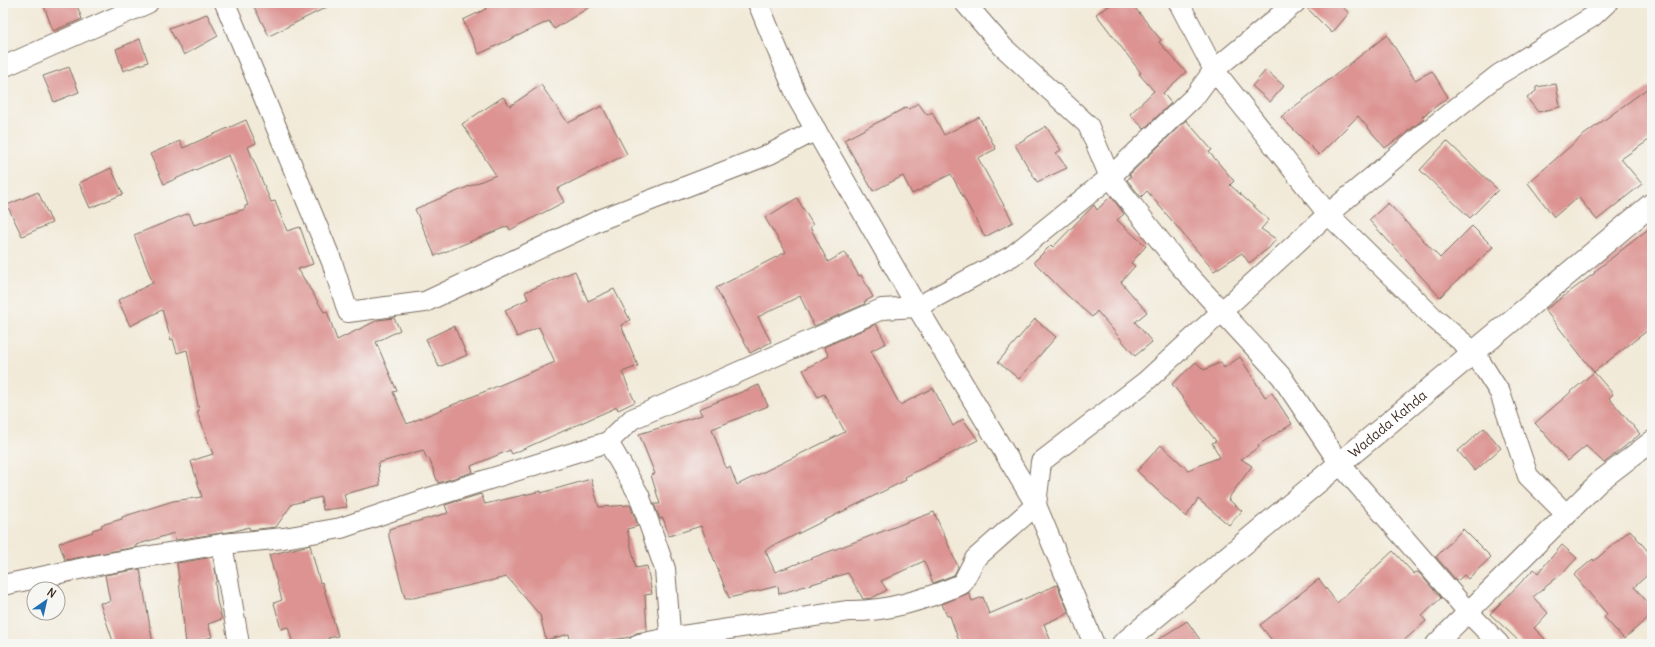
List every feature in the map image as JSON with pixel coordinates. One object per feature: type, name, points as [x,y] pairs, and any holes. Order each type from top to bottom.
[{"type":"main road","name":"Wadada Kahda","points":[[1123,644],[1652,204]]},
{"type":"street","points":[[3,67],[148,3]]},
{"type":"street","points":[[225,3],[332,262],[348,312],[425,302],[602,219],[770,154],[816,130]]},
{"type":"street","points":[[758,3],[798,99],[917,307],[1036,505],[1094,644]]},
{"type":"street","points":[[965,3],[1003,47],[1088,125],[1110,177],[1180,266],[1281,376],[1340,464],[1469,613],[1499,644]]},
{"type":"street","points":[[1179,3],[1214,70],[1328,214],[1435,319],[1474,352],[1500,393],[1528,476],[1567,515]]},
{"type":"street","points":[[3,585],[96,565],[222,544],[284,538],[341,528],[429,498],[608,442],[632,419],[882,309],[917,307],[1012,256],[1110,177],[1195,96],[1214,70],[1295,3]]},
{"type":"street","points":[[639,644],[670,641],[848,610],[871,611],[932,596],[962,584],[975,559],[1036,505],[1041,462],[1145,382],[1328,214],[1426,132],[1498,75],[1592,17],[1606,3]]},
{"type":"street","points":[[1436,644],[1469,613],[1600,481],[1652,441]]},
{"type":"street","points":[[608,442],[640,495],[665,569],[670,641]]},
{"type":"street","points":[[222,544],[239,644]]},
{"type":"building","points":[[43,3],[76,3],[82,19],[53,31]]},
{"type":"building","points":[[252,3],[335,3],[269,36]]},
{"type":"building","points":[[483,3],[596,3],[554,29],[549,21],[479,54],[463,20],[486,9]]},
{"type":"building","points":[[1114,3],[1131,3],[1161,40],[1159,42],[1186,72],[1163,93],[1171,103],[1144,129],[1130,114],[1154,91],[1139,74],[1141,73],[1096,14]]},
{"type":"building","points":[[1306,3],[1338,3],[1349,13],[1332,33],[1306,7]]},
{"type":"building","points":[[207,14],[218,36],[184,55],[169,28]]},
{"type":"building","points":[[1387,35],[1415,80],[1432,71],[1448,97],[1422,117],[1424,119],[1385,148],[1358,116],[1319,155],[1281,117]]},
{"type":"building","points":[[140,39],[148,62],[123,71],[116,49]]},
{"type":"building","points":[[69,67],[79,92],[54,102],[43,76]]},
{"type":"building","points":[[1266,70],[1284,86],[1270,102],[1252,86]]},
{"type":"building","points":[[1556,84],[1560,107],[1538,112],[1527,98],[1536,91],[1536,87]]},
{"type":"building","points":[[541,85],[568,123],[602,106],[627,154],[557,189],[564,202],[510,230],[508,226],[435,256],[415,209],[496,175],[462,124],[503,97],[510,106]]},
{"type":"building","points":[[1652,85],[1652,138],[1621,159],[1642,184],[1597,220],[1578,197],[1554,217],[1528,183],[1581,137]]},
{"type":"building","points":[[918,103],[927,115],[932,112],[944,135],[979,117],[996,149],[978,158],[1013,222],[985,237],[951,174],[912,194],[903,176],[873,191],[844,140],[907,107],[909,109]]},
{"type":"building","points":[[246,120],[256,143],[248,147],[271,202],[275,201],[287,231],[300,227],[313,264],[298,269],[324,312],[327,311],[337,340],[378,320],[394,318],[400,330],[376,342],[397,391],[393,392],[407,424],[555,362],[539,327],[517,337],[505,310],[528,299],[525,292],[575,271],[588,301],[614,289],[630,320],[621,325],[638,366],[622,372],[635,402],[618,410],[617,407],[512,454],[510,450],[471,466],[473,472],[438,483],[429,458],[427,459],[423,450],[378,463],[380,485],[344,494],[347,507],[323,510],[321,497],[292,504],[276,527],[250,530],[249,527],[235,531],[175,540],[174,533],[136,545],[136,547],[65,560],[59,543],[93,532],[92,530],[102,527],[101,525],[122,519],[122,517],[173,501],[202,497],[191,461],[213,454],[197,412],[199,411],[187,350],[177,353],[173,339],[171,340],[162,310],[130,326],[118,300],[153,283],[134,235],[189,213],[194,225],[245,209],[245,206],[248,205],[229,155],[164,184],[150,154],[180,141],[183,148]]},
{"type":"building","points":[[1186,120],[1212,150],[1209,152],[1234,181],[1230,185],[1269,220],[1261,229],[1276,239],[1269,248],[1249,263],[1242,253],[1214,271],[1147,191],[1141,197],[1127,180],[1131,176],[1129,175]]},
{"type":"building","points":[[1046,126],[1061,150],[1056,153],[1067,168],[1037,182],[1015,145]]},
{"type":"building","points":[[1447,141],[1498,190],[1470,218],[1420,170]]},
{"type":"building","points":[[111,168],[123,194],[90,208],[79,183]]},
{"type":"building","points":[[38,192],[52,223],[22,236],[7,205]]},
{"type":"building","points":[[1111,196],[1124,214],[1117,220],[1146,246],[1131,263],[1135,266],[1121,282],[1147,312],[1135,322],[1152,342],[1135,356],[1097,311],[1092,317],[1068,296],[1034,262],[1051,245],[1053,247],[1094,205],[1097,210]]},
{"type":"building","points":[[797,198],[813,225],[810,227],[828,262],[845,252],[859,276],[861,275],[873,297],[864,302],[865,304],[814,326],[800,296],[758,317],[771,342],[750,353],[716,288],[786,252],[765,218]]},
{"type":"building","points":[[1388,203],[1440,258],[1472,226],[1493,247],[1440,297],[1369,220]]},
{"type":"building","points":[[1652,226],[1652,327],[1594,372],[1545,310],[1595,273],[1594,272]]},
{"type":"building","points":[[1035,319],[1056,337],[1019,379],[998,362]]},
{"type":"building","points":[[876,324],[886,343],[871,351],[900,405],[933,388],[953,426],[963,419],[978,440],[905,477],[906,480],[765,550],[775,572],[934,512],[958,567],[954,575],[933,583],[924,561],[881,581],[887,590],[872,598],[863,599],[848,573],[779,594],[778,586],[729,598],[701,526],[669,536],[663,518],[660,519],[654,504],[660,504],[651,475],[655,474],[639,434],[702,415],[699,409],[759,385],[768,406],[712,429],[726,468],[730,467],[737,485],[845,432],[824,394],[818,397],[803,370],[829,356],[824,347]]},
{"type":"building","points":[[454,326],[467,355],[439,367],[426,339]]},
{"type":"building","points":[[1240,357],[1265,397],[1272,393],[1292,424],[1258,445],[1259,447],[1241,459],[1252,466],[1228,499],[1242,511],[1229,525],[1198,499],[1186,517],[1137,471],[1161,445],[1188,470],[1220,457],[1212,443],[1216,441],[1172,384],[1196,362],[1204,370],[1221,362],[1224,368]]},
{"type":"building","points":[[1594,372],[1613,394],[1609,398],[1640,434],[1604,463],[1586,446],[1568,461],[1535,423]]},
{"type":"building","points":[[1484,428],[1501,448],[1475,471],[1458,451]]},
{"type":"building","points":[[591,479],[599,507],[630,505],[638,526],[627,529],[636,568],[647,566],[652,594],[645,595],[647,631],[636,633],[631,637],[584,644],[571,644],[569,634],[546,640],[540,615],[507,577],[413,598],[405,598],[389,537],[389,529],[448,513],[445,505],[481,494],[485,504],[541,491],[541,493]]},
{"type":"building","points":[[1463,529],[1491,557],[1468,579],[1464,575],[1457,581],[1436,557]]},
{"type":"building","points":[[1630,530],[1652,556],[1652,571],[1634,587],[1652,607],[1652,614],[1624,639],[1604,617],[1607,614],[1574,575],[1593,559],[1594,561]]},
{"type":"building","points":[[310,545],[320,583],[322,582],[338,636],[328,638],[330,644],[293,644],[288,627],[281,629],[274,603],[282,600],[269,555]]},
{"type":"building","points":[[1562,545],[1577,558],[1564,572],[1533,597],[1548,613],[1534,628],[1550,644],[1522,644],[1490,614],[1534,569],[1538,573]]},
{"type":"building","points":[[1393,551],[1414,574],[1416,572],[1419,573],[1441,598],[1422,616],[1426,621],[1400,644],[1275,644],[1260,625],[1319,579],[1337,603]]},
{"type":"building","points":[[213,557],[217,581],[215,582],[217,601],[222,619],[208,624],[212,637],[186,644],[177,563]]},
{"type":"building","points":[[140,569],[153,644],[114,644],[100,603],[110,602],[105,575]]},
{"type":"building","points":[[1057,585],[1069,613],[1044,624],[1052,644],[960,644],[950,616],[947,616],[942,604],[969,593],[972,601],[983,597],[989,614]]},
{"type":"building","points":[[1187,621],[1203,644],[1151,644]]}]
